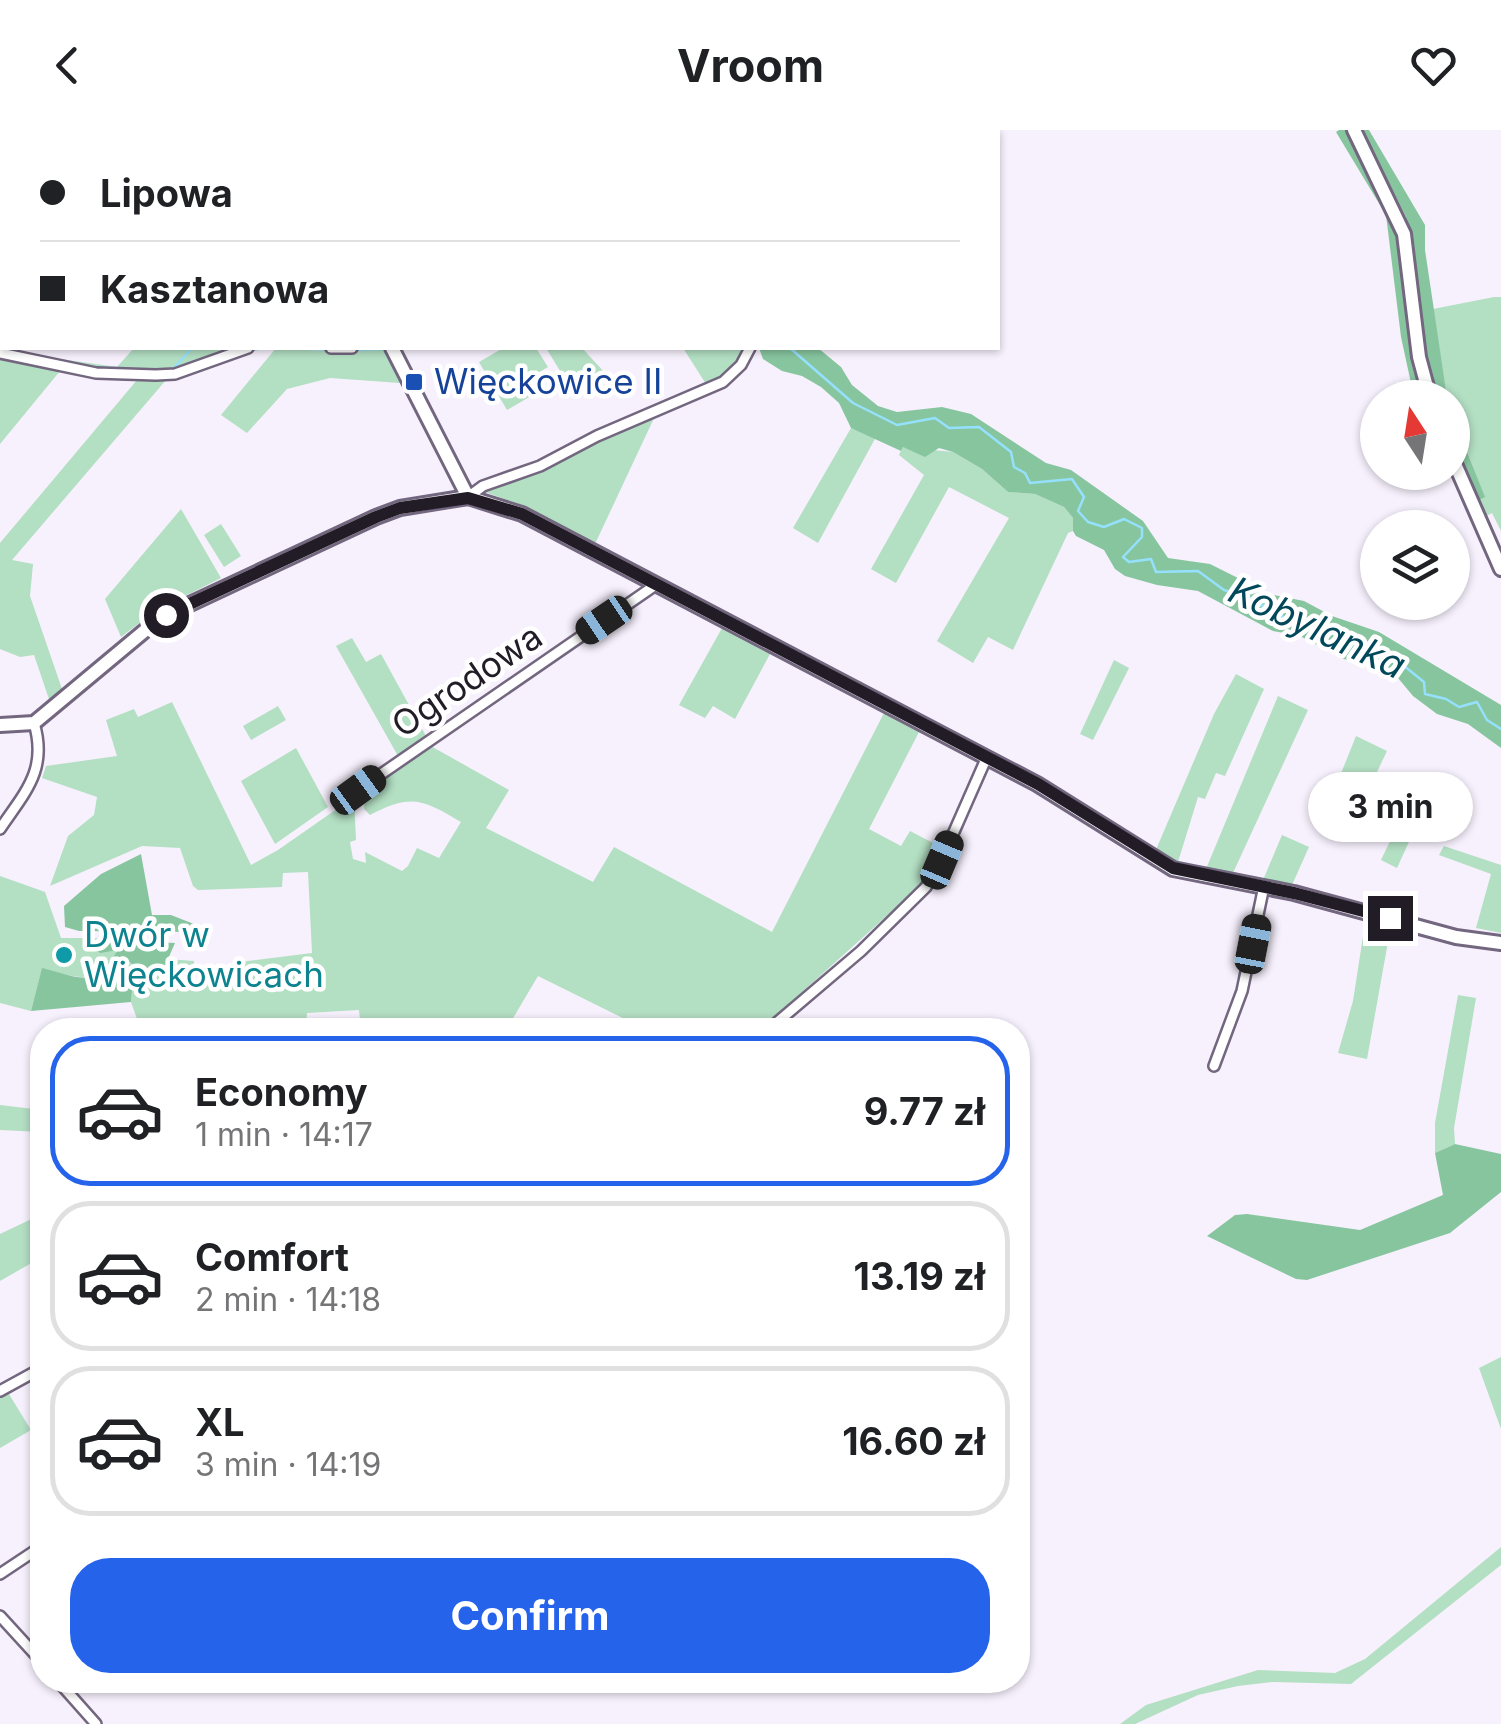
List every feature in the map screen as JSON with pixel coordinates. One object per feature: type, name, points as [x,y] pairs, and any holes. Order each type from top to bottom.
[{"type":"street","points":[[1354,130],[1404,234],[1425,380]]},
{"type":"street","points":[[0,353],[96,373],[156,375],[175,374],[242,350]]},
{"type":"street","points":[[393,350],[468,498]]},
{"type":"street","points":[[468,498],[484,486],[540,466],[596,436],[723,382],[741,365],[748,350]]},
{"type":"street","points":[[1466,490],[1501,570]]},
{"type":"street","points":[[0,725],[34,723],[160,618],[376,517],[400,508],[468,498],[522,514],[1038,784],[1173,868],[1264,886],[1456,936],[1501,943]]},
{"type":"street","name":"Ogrodowa","points":[[358,790],[656,584]]},
{"type":"street","points":[[0,829],[38,767],[40,754],[34,723]]},
{"type":"street","points":[[782,1018],[861,951],[926,887],[942,860],[986,759]]},
{"type":"street","points":[[1214,1066],[1242,991],[1264,886]]},
{"type":"street","points":[[0,1391],[30,1375]]},
{"type":"street","points":[[0,1574],[30,1554]]},
{"type":"street","points":[[0,1616],[30,1649]]},
{"type":"street","points":[[69,1693],[96,1724]]},
{"type":"green space","points":[[1347,130],[1388,201],[1398,227],[1423,380],[1410,380],[1386,215],[1336,132]]},
{"type":"green space","points":[[1362,130],[1369,130],[1425,225],[1425,250],[1444,380],[1432,380],[1427,362],[1406,217]]},
{"type":"green space","points":[[1501,297],[1501,531],[1492,513],[1484,517],[1477,501],[1484,496],[1470,459],[1470,380],[1444,380],[1433,309]]},
{"type":"green space","points":[[19,350],[117,367],[132,350],[234,350],[175,371],[87,369],[0,351]]},
{"type":"green space","points":[[274,350],[383,350],[400,383],[330,378],[287,389],[247,433],[221,415]]},
{"type":"green space","points":[[500,350],[537,350],[548,367],[524,381],[531,396],[507,410],[479,362]]},
{"type":"green space","points":[[547,350],[584,350],[606,374],[576,397]]},
{"type":"green space","points":[[684,350],[745,350],[730,370],[706,384]]},
{"type":"green space","points":[[760,350],[820,350],[841,367],[852,385],[878,406],[897,412],[942,407],[971,414],[1046,463],[1071,470],[1143,521],[1168,558],[1210,564],[1254,591],[1304,601],[1332,616],[1379,632],[1501,705],[1501,748],[1468,724],[1437,714],[1413,696],[1393,672],[1344,659],[1300,636],[1273,631],[1198,591],[1125,576],[1115,569],[1104,550],[1076,536],[1073,518],[1064,507],[1035,494],[1008,492],[982,469],[953,452],[939,448],[925,457],[903,447],[901,451],[851,428],[839,403],[821,387],[763,359]]},
{"type":"green space","points":[[0,355],[60,371],[0,444]]},
{"type":"green space","points":[[137,380],[166,380],[12,560],[33,564],[30,596],[62,689],[50,702],[34,655],[20,657],[0,649],[0,543]]},
{"type":"green space","points":[[655,416],[595,544],[527,507],[482,491]]},
{"type":"green space","points":[[851,428],[876,437],[818,543],[793,528]]},
{"type":"green space","points":[[903,447],[953,452],[982,469],[1008,492],[1035,494],[1064,507],[1073,518],[1073,531],[1068,533],[1013,650],[988,637],[973,663],[937,641],[1009,518],[949,487],[896,583],[871,569],[924,475],[899,455]]},
{"type":"green space","points":[[1470,459],[1485,497],[1477,501],[1470,483]]},
{"type":"green space","points":[[181,509],[221,578],[155,611],[121,637],[105,599]]},
{"type":"green space","points":[[221,524],[241,556],[224,567],[204,535]]},
{"type":"green space","points":[[722,628],[770,654],[735,719],[713,706],[705,718],[679,705]]},
{"type":"green space","points":[[352,638],[366,662],[381,654],[426,736],[398,756],[336,646]]},
{"type":"green space","points":[[1114,660],[1129,668],[1093,740],[1080,734]]},
{"type":"green space","points":[[1236,674],[1264,689],[1225,776],[1216,773],[1205,799],[1198,797],[1178,862],[1155,852],[1214,714]]},
{"type":"green space","points":[[1278,696],[1308,710],[1233,873],[1206,869]]},
{"type":"green space","points":[[172,702],[251,865],[354,797],[356,840],[350,842],[353,859],[366,863],[365,852],[402,871],[417,848],[439,858],[461,822],[417,802],[397,804],[370,815],[364,809],[365,790],[429,745],[509,790],[486,828],[593,882],[614,847],[772,932],[884,713],[919,732],[869,829],[901,846],[910,831],[941,847],[921,885],[773,1018],[623,1018],[538,976],[513,1018],[360,1018],[359,1010],[307,1013],[307,1018],[137,1018],[131,1002],[133,980],[111,973],[124,955],[164,968],[168,959],[194,961],[195,990],[239,973],[239,962],[312,953],[308,872],[283,873],[282,887],[198,890],[193,886],[180,848],[142,846],[50,886],[68,836],[94,815],[97,797],[42,778],[46,766],[117,756],[106,720],[134,709],[138,717]]},
{"type":"green space","points":[[278,706],[286,720],[251,740],[243,726]]},
{"type":"green space","points":[[1356,736],[1387,751],[1357,814],[1330,801]]},
{"type":"green space","points":[[296,748],[328,807],[275,844],[241,781]]},
{"type":"green space","points":[[1419,781],[1434,787],[1397,868],[1381,860]]},
{"type":"green space","points":[[1282,835],[1309,847],[1292,885],[1263,880]]},
{"type":"green space","points":[[1444,846],[1501,865],[1501,933],[1476,928],[1491,874],[1439,855]]},
{"type":"green space","points":[[141,854],[152,915],[171,915],[199,926],[197,932],[79,931],[65,927],[64,906],[101,874]]},
{"type":"green space","points":[[0,876],[45,892],[61,938],[84,938],[100,952],[119,949],[101,969],[86,977],[42,969],[31,1011],[0,1003]]},
{"type":"green space","points":[[1366,917],[1391,925],[1367,1059],[1338,1053],[1353,1001]]},
{"type":"green space","points":[[84,938],[175,943],[164,968],[137,968],[123,956],[111,973],[133,980],[131,1002],[31,1011],[42,968],[85,977],[100,971],[118,950],[100,953]]},
{"type":"green space","points":[[1458,995],[1476,998],[1454,1128],[1455,1144],[1435,1153],[1435,1123]]},
{"type":"green space","points":[[0,1105],[30,1109],[30,1131],[0,1130]]},
{"type":"green space","points":[[1455,1144],[1501,1154],[1501,1192],[1450,1233],[1307,1280],[1296,1279],[1207,1236],[1235,1215],[1247,1214],[1360,1230],[1443,1195],[1435,1153]]},
{"type":"green space","points":[[30,1220],[30,1264],[0,1281],[0,1234]]},
{"type":"green space","points":[[1501,1357],[1501,1429],[1479,1368]]},
{"type":"green space","points":[[4,1386],[30,1431],[0,1448],[0,1388]]},
{"type":"green space","points":[[1501,1547],[1501,1565],[1351,1684],[1273,1682],[1238,1686],[1198,1695],[1135,1724],[1120,1724],[1146,1705],[1258,1670],[1335,1673],[1365,1659]]},
{"type":"waterway","points":[[169,370],[190,350]]},
{"type":"waterway","points":[[384,350],[427,430]]},
{"type":"waterway","name":"Kobylanka","points":[[792,350],[853,403],[897,425],[935,418],[949,428],[979,427],[1011,452],[1014,467],[1025,473],[1030,483],[1072,479],[1084,497],[1078,511],[1088,522],[1104,527],[1124,519],[1142,528],[1142,537],[1123,557],[1129,562],[1151,559],[1156,572],[1198,571],[1224,590],[1250,598],[1258,606],[1278,604],[1284,621],[1302,616],[1372,653],[1393,657],[1424,682],[1425,694],[1459,707],[1477,702],[1487,720],[1501,729]]},
{"type":"waterway","points":[[190,373],[220,363]]},
{"type":"waterway","points":[[89,367],[161,370]]},
{"type":"place","name":"Więckowice II","points":[[414,382]]},
{"type":"place","name":"Dwór w Więckowicach","points":[[64,955]]},
{"type":"route","points":[[166,615],[376,517],[400,508],[468,498],[522,514],[1038,784],[1153,859],[1193,874],[1264,886],[1390,918]]}]
